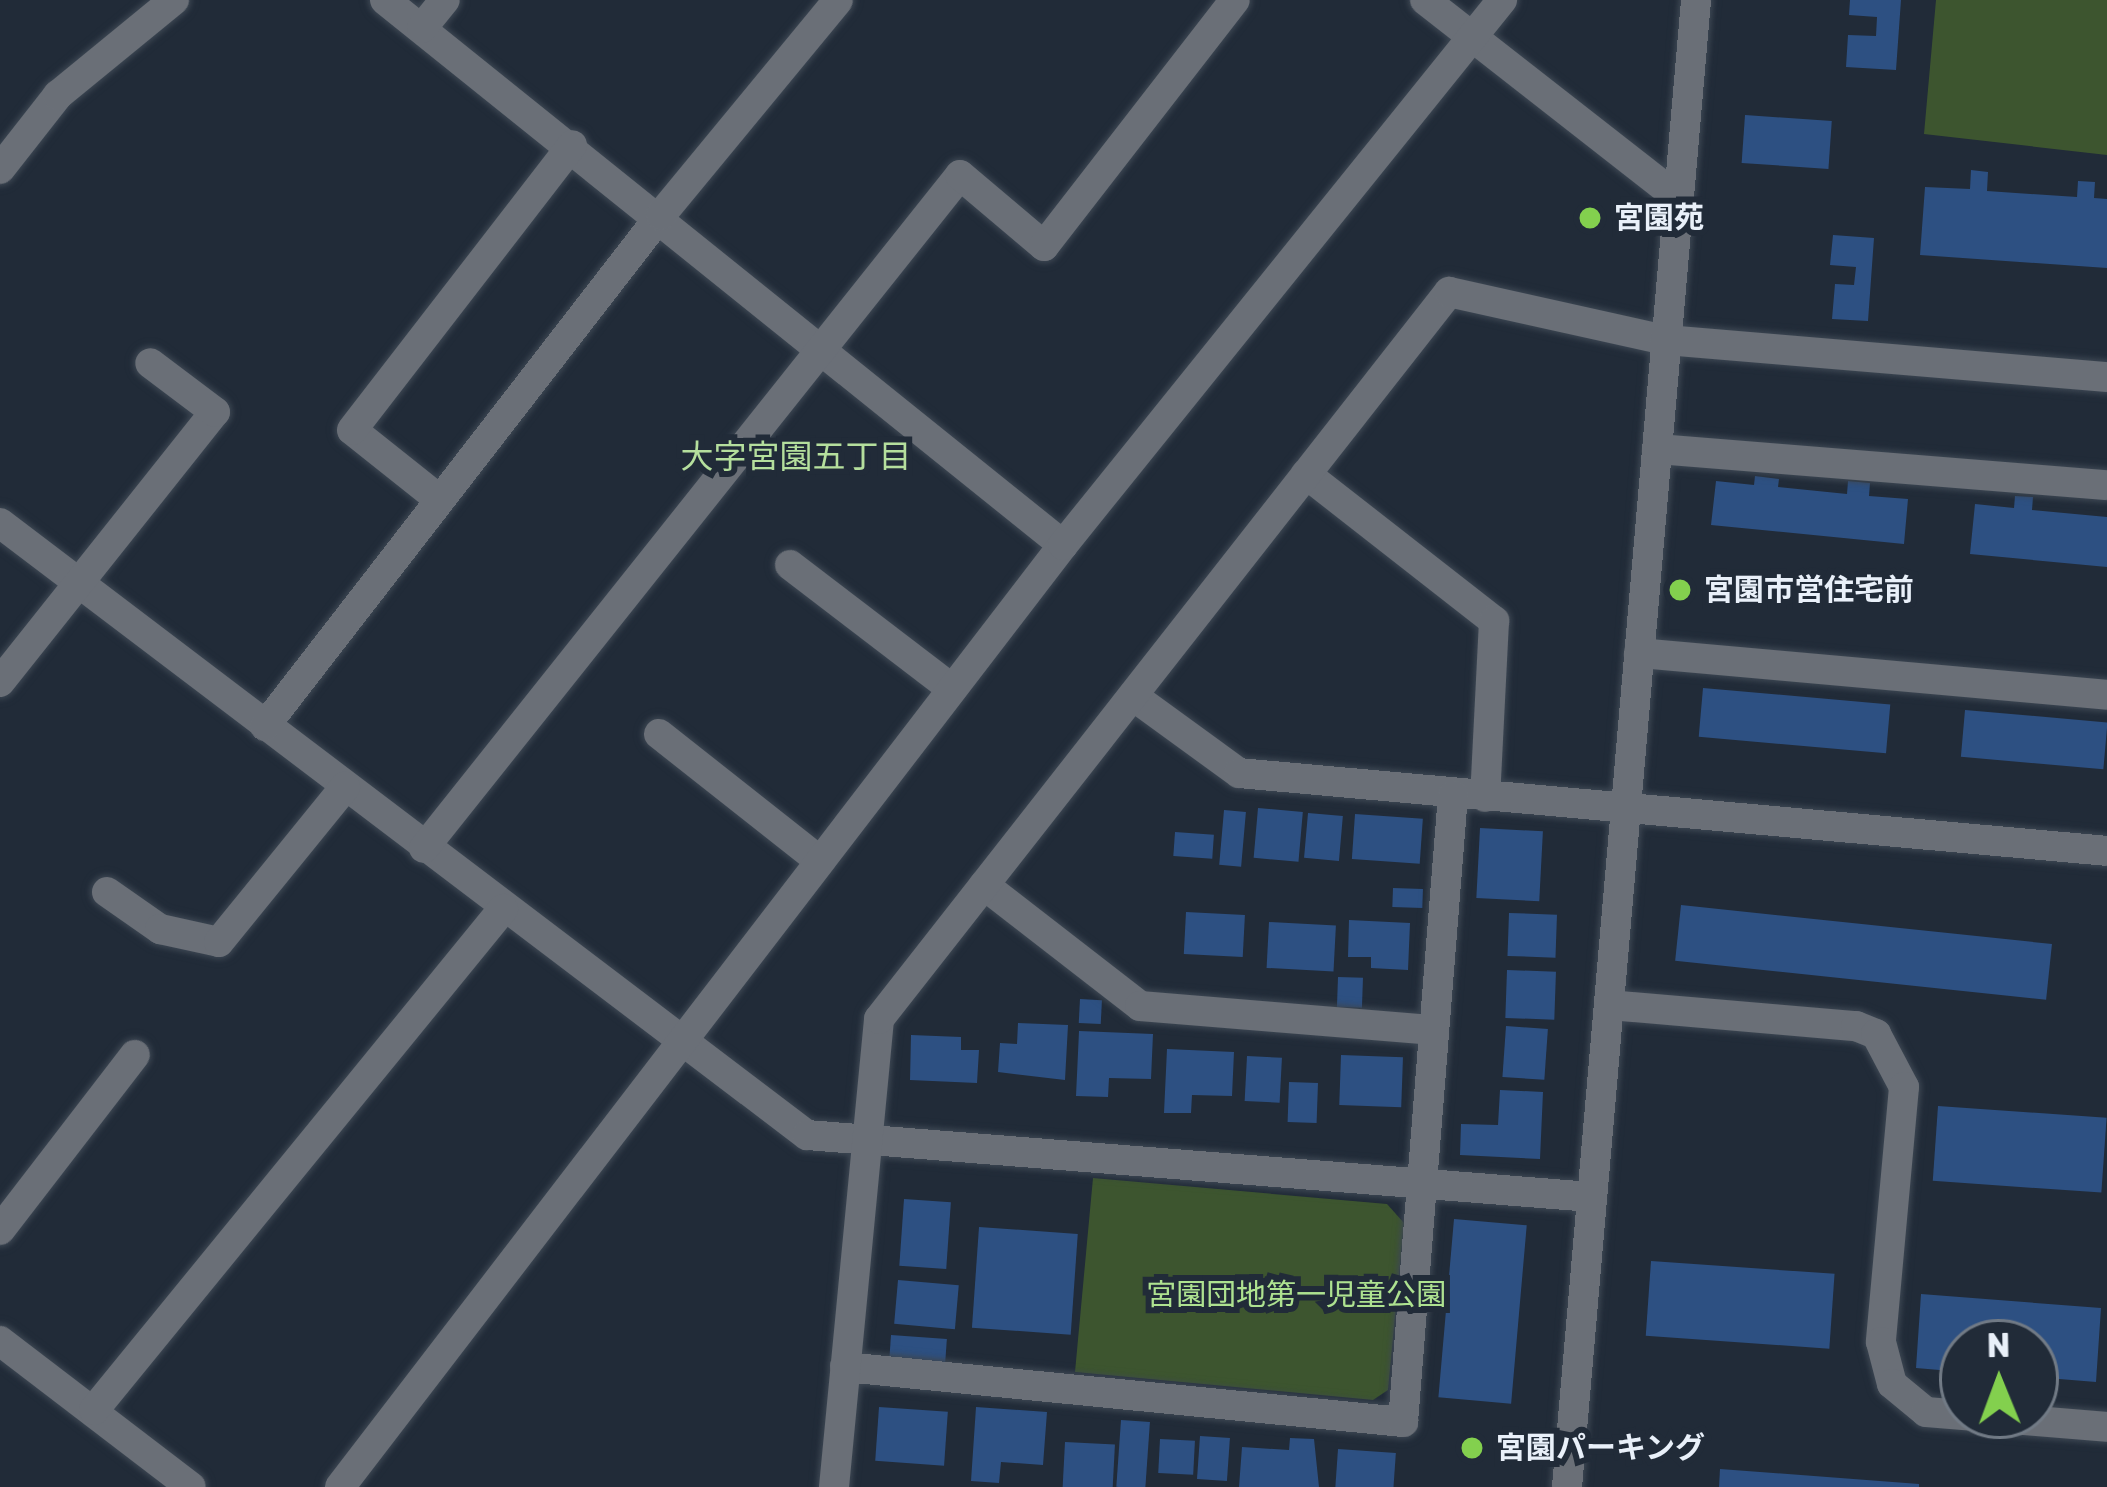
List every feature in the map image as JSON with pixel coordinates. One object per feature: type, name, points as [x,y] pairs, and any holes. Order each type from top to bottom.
[{"type":"street","points":[[0,169],[58,95],[174,0]]},
{"type":"street","points":[[385,0],[661,215],[814,351],[1063,544]]},
{"type":"street","points":[[422,28],[445,0]]},
{"type":"street","points":[[265,726],[661,215],[838,0]]},
{"type":"street","points":[[424,848],[814,351],[960,176],[1044,246],[1235,0]]},
{"type":"street","points":[[1425,0],[1678,198]]},
{"type":"street","points":[[340,1487],[1063,544],[1502,0]]},
{"type":"street","points":[[1567,1487],[1696,0]]},
{"type":"street","points":[[440,500],[352,430],[572,145]]},
{"type":"street","points":[[835,1487],[879,1019],[1449,292],[1666,340],[2107,377]]},
{"type":"street","points":[[0,682],[215,412],[150,363]]},
{"type":"street","points":[[1657,449],[2107,485]]},
{"type":"street","points":[[1306,475],[1494,621],[1485,797]]},
{"type":"street","points":[[0,524],[807,1135],[1592,1197]]},
{"type":"street","points":[[790,566],[952,689]]},
{"type":"street","points":[[1639,652],[2107,694]]},
{"type":"street","points":[[1132,696],[1239,773],[2107,850]]},
{"type":"street","points":[[659,734],[820,861]]},
{"type":"street","points":[[107,892],[160,929],[219,942],[345,787]]},
{"type":"street","points":[[845,1367],[1403,1422],[1453,795]]},
{"type":"street","points":[[984,885],[1140,1006],[1434,1030]]},
{"type":"street","points":[[94,1410],[503,908]]},
{"type":"street","points":[[1609,1005],[1856,1026],[1876,1034],[1904,1087],[1882,1342],[1892,1384],[1926,1412],[2107,1427]]},
{"type":"street","points":[[0,1230],[135,1055]]},
{"type":"street","points":[[0,1341],[191,1487]]},
{"type":"green space","points":[[1936,0],[2107,0],[2107,155],[1924,134]]},
{"type":"green space","name":"宮園団地第一児童公園","points":[[1093,1178],[1387,1204],[1404,1223],[1388,1390],[1373,1400],[1075,1372]]},
{"type":"building","points":[[1850,0],[1901,0],[1896,70],[1846,67],[1848,35],[1876,36],[1877,17],[1849,15]]},
{"type":"building","points":[[1745,115],[1832,121],[1828,169],[1742,163]]},
{"type":"building","points":[[1971,170],[1988,172],[1987,191],[2077,197],[2078,181],[2095,182],[2094,198],[2107,199],[2107,268],[1920,255],[1925,187],[1970,189]]},
{"type":"building","points":[[1833,235],[1874,238],[1868,321],[1832,319],[1835,284],[1854,285],[1856,267],[1830,265]]},
{"type":"building","points":[[1755,476],[1779,479],[1778,487],[1847,494],[1848,481],[1870,483],[1869,496],[1908,499],[1904,544],[1711,525],[1716,481],[1754,485]]},
{"type":"building","points":[[2015,496],[2033,497],[2032,510],[2107,517],[2107,567],[1970,554],[1975,504],[2014,508]]},
{"type":"building","points":[[1703,688],[1890,704],[1886,753],[1699,737]]},
{"type":"building","points":[[1965,710],[2107,722],[2103,769],[1961,757]]},
{"type":"building","points":[[1258,808],[1303,812],[1298,862],[1254,858]]},
{"type":"building","points":[[1224,810],[1246,812],[1241,867],[1219,865]]},
{"type":"building","points":[[1308,813],[1343,816],[1339,861],[1304,858]]},
{"type":"building","points":[[1355,814],[1423,819],[1420,864],[1352,859]]},
{"type":"building","points":[[1480,828],[1543,831],[1539,901],[1476,898]]},
{"type":"building","points":[[1175,832],[1214,835],[1212,859],[1173,856]]},
{"type":"building","points":[[1393,888],[1423,889],[1422,908],[1392,907]]},
{"type":"building","points":[[1681,905],[2052,944],[2046,1000],[1675,961]]},
{"type":"building","points":[[1186,912],[1245,915],[1243,957],[1184,954]]},
{"type":"building","points":[[1509,913],[1557,915],[1555,958],[1507,956]]},
{"type":"building","points":[[1349,920],[1410,923],[1408,970],[1371,968],[1371,957],[1348,957]]},
{"type":"building","points":[[1269,922],[1336,926],[1334,971],[1267,968]]},
{"type":"building","points":[[1507,970],[1556,972],[1554,1020],[1505,1018]]},
{"type":"building","points":[[1338,977],[1363,978],[1362,1008],[1337,1007]]},
{"type":"building","points":[[1080,999],[1102,1000],[1101,1024],[1079,1023]]},
{"type":"building","points":[[1018,1023],[1068,1025],[1065,1080],[998,1072],[1000,1043],[1017,1044]]},
{"type":"building","points":[[1506,1026],[1548,1029],[1544,1080],[1502,1077]]},
{"type":"building","points":[[1079,1031],[1153,1034],[1151,1079],[1109,1078],[1108,1097],[1076,1096]]},
{"type":"building","points":[[911,1035],[961,1037],[961,1050],[979,1050],[977,1083],[910,1080]]},
{"type":"building","points":[[1167,1049],[1234,1052],[1232,1096],[1192,1095],[1191,1113],[1164,1113]]},
{"type":"building","points":[[1341,1055],[1403,1057],[1401,1107],[1339,1105]]},
{"type":"building","points":[[1247,1056],[1282,1058],[1280,1103],[1245,1101]]},
{"type":"building","points":[[1289,1082],[1318,1083],[1317,1123],[1288,1122]]},
{"type":"building","points":[[1500,1090],[1543,1092],[1540,1159],[1460,1155],[1461,1124],[1498,1125]]},
{"type":"building","points":[[1938,1106],[2107,1118],[2101,1193],[1933,1181]]},
{"type":"building","points":[[904,1199],[951,1202],[946,1269],[899,1266]]},
{"type":"building","points":[[1454,1219],[1527,1225],[1511,1404],[1438,1397]]},
{"type":"building","points":[[979,1227],[1078,1234],[1071,1335],[972,1328]]},
{"type":"building","points":[[1651,1261],[1835,1274],[1829,1349],[1646,1336]]},
{"type":"building","points":[[898,1280],[959,1285],[955,1329],[894,1324]]},
{"type":"building","points":[[1921,1294],[2101,1308],[2096,1382],[2059,1379],[2059,1319],[1939,1319],[1939,1370],[1916,1368]]},
{"type":"building","points":[[891,1335],[947,1339],[945,1367],[889,1363]]},
{"type":"building","points":[[879,1407],[948,1412],[944,1466],[875,1461]]},
{"type":"building","points":[[976,1407],[1047,1412],[1043,1465],[1001,1462],[999,1483],[971,1481]]},
{"type":"building","points":[[1121,1420],[1150,1422],[1145,1487],[1116,1487]]},
{"type":"building","points":[[1200,1436],[1230,1438],[1227,1481],[1197,1479]]},
{"type":"building","points":[[1290,1438],[1314,1439],[1319,1487],[1239,1487],[1242,1447],[1289,1450]]},
{"type":"building","points":[[1160,1439],[1195,1441],[1193,1475],[1158,1473]]},
{"type":"building","points":[[1065,1442],[1115,1445],[1113,1487],[1063,1487]]},
{"type":"building","points":[[1338,1449],[1396,1453],[1393,1487],[1335,1487]]},
{"type":"building","points":[[1720,1469],[1919,1484],[1919,1487],[1719,1487]]},
{"type":"place","name":"宮園苑","points":[[1590,218]]},
{"type":"place","name":"宮園市営住宅前","points":[[1680,590]]},
{"type":"place","name":"宮園パーキング","points":[[1472,1448]]},
{"type":"district","name":"大字宮園五丁目","points":[[796,457]]}]
